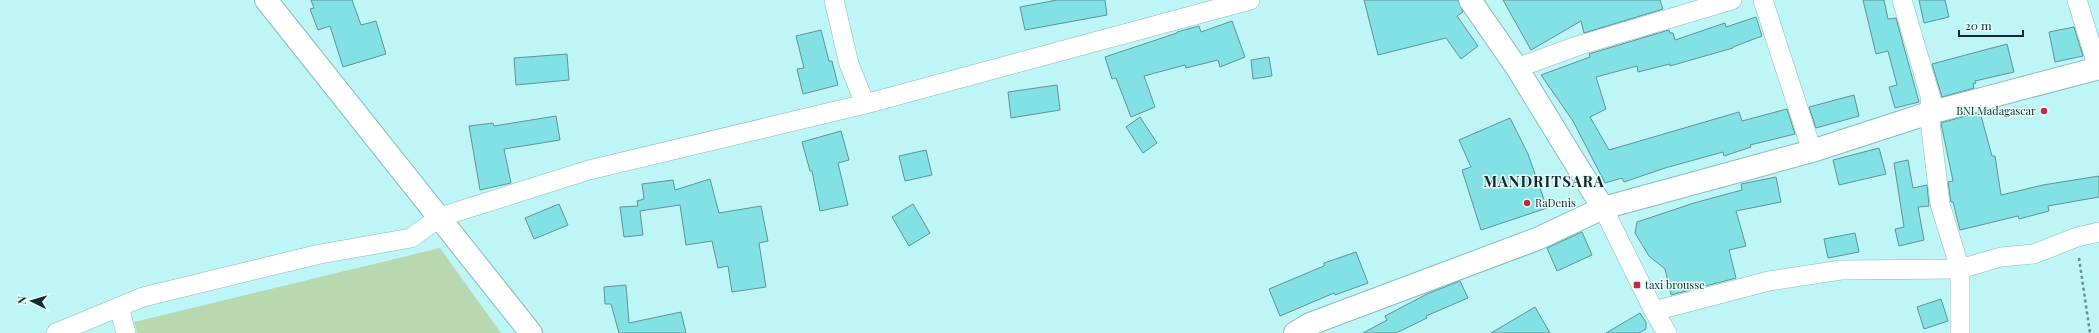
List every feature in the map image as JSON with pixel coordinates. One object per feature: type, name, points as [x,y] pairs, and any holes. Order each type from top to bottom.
[{"type":"street","points":[[266,0],[531,333]]},
{"type":"street","points":[[834,0],[849,64],[865,104]]},
{"type":"street","points":[[56,333],[143,297],[320,254],[411,238],[440,217],[589,170],[865,104],[1250,0]]},
{"type":"street","points":[[1470,0],[1517,68],[1603,208],[1654,311],[1667,333]]},
{"type":"street","points":[[1517,68],[1577,46],[1732,0]]},
{"type":"street","points":[[1763,0],[1812,151]]},
{"type":"street","points":[[1902,0],[1931,99],[1930,113],[1940,204],[1960,269],[1960,333]]},
{"type":"street","points":[[1295,333],[1310,324],[1537,238],[1603,208],[1812,151],[1930,113],[2098,68],[2077,0]]},
{"type":"street","points":[[1654,311],[1769,281],[1841,270],[1960,269],[2001,257],[2034,254],[2077,237],[2099,232]]},
{"type":"street","points":[[119,307],[126,333]]},
{"type":"path","points":[[2077,237],[2081,280],[2090,333]]},
{"type":"green space","points":[[440,248],[501,333],[137,333],[134,322]]},
{"type":"building","points":[[311,0],[352,0],[361,25],[376,21],[386,54],[343,67],[330,26],[318,30],[310,9],[314,8]]},
{"type":"building","points":[[1057,0],[1105,0],[1107,15],[1025,30],[1020,7]]},
{"type":"building","points":[[1364,0],[1458,0],[1463,12],[1457,16],[1478,46],[1461,59],[1446,38],[1378,55]]},
{"type":"building","points":[[1503,0],[1660,0],[1663,9],[1584,33],[1581,21],[1531,50]]},
{"type":"building","points":[[1863,0],[1884,0],[1888,19],[1896,18],[1919,102],[1895,108],[1889,87],[1897,85],[1888,51],[1876,54]]},
{"type":"building","points":[[1919,0],[1945,0],[1949,17],[1924,23]]},
{"type":"building","points":[[1756,17],[1762,36],[1733,48],[1670,66],[1670,64],[1638,72],[1637,66],[1596,77],[1606,109],[1590,117],[1609,150],[1739,112],[1742,121],[1787,109],[1795,134],[1750,145],[1751,147],[1724,156],[1723,152],[1665,168],[1624,182],[1622,178],[1605,183],[1573,121],[1541,75],[1590,57],[1589,54],[1669,30],[1670,33],[1673,33],[1675,40],[1725,23],[1726,27]]},
{"type":"building","points":[[1232,21],[1245,57],[1220,67],[1218,60],[1186,68],[1185,65],[1144,76],[1155,107],[1131,117],[1116,78],[1112,79],[1105,57],[1177,32],[1199,26],[1201,32]]},
{"type":"building","points":[[2074,27],[2083,56],[2055,62],[2049,32]]},
{"type":"building","points":[[821,30],[829,61],[832,61],[838,85],[803,94],[797,69],[804,68],[796,36]]},
{"type":"building","points":[[2007,44],[2014,72],[1975,81],[1976,83],[1973,84],[1974,88],[1942,97],[1932,64]]},
{"type":"building","points":[[567,54],[569,80],[516,85],[514,58]]},
{"type":"building","points":[[1269,57],[1272,76],[1253,79],[1251,60]]},
{"type":"building","points":[[1057,85],[1060,110],[1011,118],[1008,92]]},
{"type":"building","points":[[1854,95],[1859,116],[1816,128],[1809,107]]},
{"type":"building","points":[[1980,112],[1992,156],[1995,156],[2001,195],[2043,185],[2099,176],[2099,197],[2048,206],[2049,211],[2019,219],[2018,216],[1960,230],[1953,202],[1951,202],[1948,182],[1953,181],[1941,123]]},
{"type":"building","points":[[556,116],[560,140],[504,149],[511,183],[480,190],[469,126],[493,123],[494,126]]},
{"type":"building","points":[[1140,117],[1157,143],[1143,153],[1126,127]]},
{"type":"building","points":[[1510,118],[1528,154],[1547,208],[1481,230],[1462,170],[1471,167],[1459,140]]},
{"type":"building","points":[[841,131],[849,160],[838,163],[848,205],[820,211],[812,171],[810,171],[802,142]]},
{"type":"building","points":[[1879,148],[1886,174],[1839,185],[1833,160]]},
{"type":"building","points":[[926,150],[932,175],[905,181],[899,156]]},
{"type":"building","points":[[1908,160],[1913,188],[1927,185],[1929,206],[1918,207],[1924,240],[1899,246],[1895,229],[1904,227],[1894,163]]},
{"type":"building","points":[[1776,177],[1781,202],[1736,211],[1746,246],[1729,250],[1736,278],[1671,295],[1665,269],[1649,256],[1635,233],[1637,222],[1694,203],[1742,190],[1741,184]]},
{"type":"building","points":[[710,179],[719,213],[761,206],[768,241],[759,243],[766,287],[732,292],[728,266],[718,268],[712,241],[686,245],[680,205],[640,211],[643,235],[624,237],[620,207],[638,206],[637,201],[644,199],[642,184],[673,180],[675,190]]},
{"type":"building","points":[[559,204],[568,225],[534,239],[525,218]]},
{"type":"building","points":[[913,204],[930,233],[909,246],[892,217]]},
{"type":"building","points":[[1582,232],[1592,255],[1557,271],[1547,248]]},
{"type":"building","points":[[1855,233],[1859,252],[1828,258],[1824,239]]},
{"type":"building","points":[[1356,252],[1368,283],[1335,295],[1334,293],[1280,316],[1269,289],[1324,266],[1324,263]]},
{"type":"building","points":[[1460,281],[1468,298],[1426,316],[1427,318],[1396,333],[1363,333],[1387,320],[1385,316],[1427,294]]},
{"type":"building","points":[[626,285],[629,323],[681,312],[686,333],[619,333],[611,304],[605,304],[604,287]]},
{"type":"building","points":[[1941,299],[1948,321],[1924,329],[1917,307]]},
{"type":"building","points":[[1535,307],[1550,333],[1491,333]]},
{"type":"building","points":[[1640,313],[1646,322],[1646,329],[1639,333],[1606,333]]},
{"type":"place","name":"BNI Madagascar","points":[[2044,111]]},
{"type":"place","name":"RaDenis","points":[[1527,203]]},
{"type":"place","name":"taxi brousse","points":[[1637,285]]},
{"type":"district","name":"MANDRITSARA","points":[[1544,182]]}]
